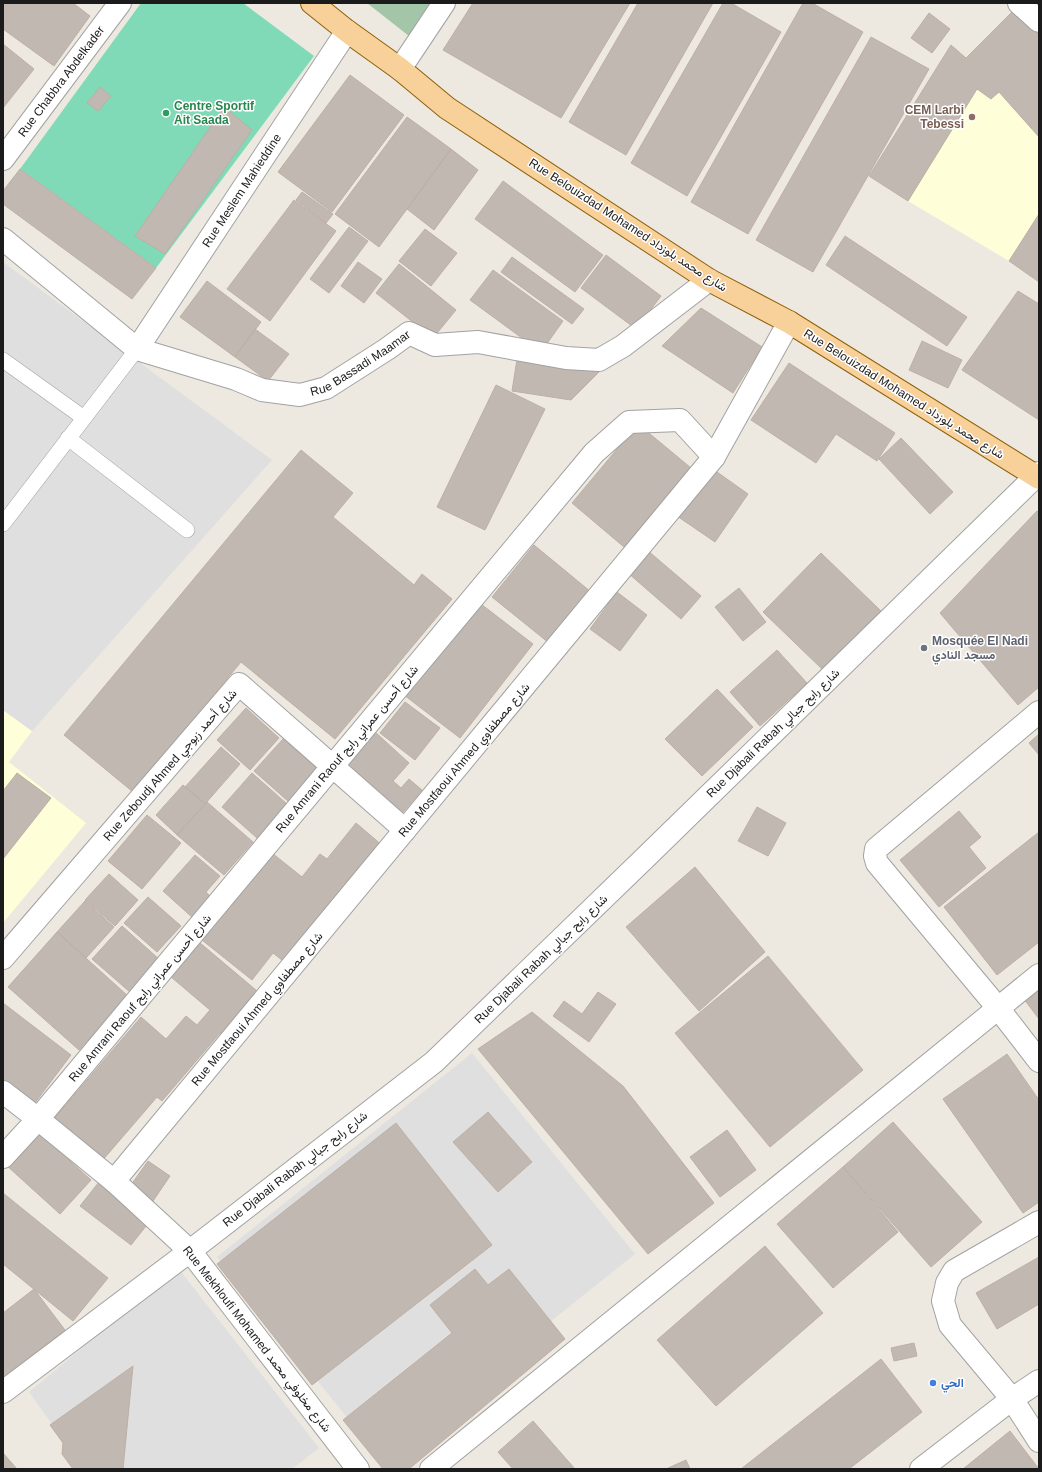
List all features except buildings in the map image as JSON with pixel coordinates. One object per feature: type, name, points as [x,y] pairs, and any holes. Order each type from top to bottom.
[{"type":"main road","name":"Rue Belouizdad Mohamed شارع محمد بلوزداد","points":[[312,3],[447,108],[709,280],[789,322],[1038,476]]},
{"type":"street","name":"Rue Chabbra Abdelkader","points":[[3,159],[120,3]]},
{"type":"street","points":[[400,70],[444,3]]},
{"type":"street","points":[[1019,3],[1039,21]]},
{"type":"street","name":"Rue Meslem Mahieddine","points":[[137,349],[347,31]]},
{"type":"street","name":"Rue Bassadi Maamar","points":[[3,239],[137,349],[236,379],[262,390],[300,395],[326,388],[409,333],[435,345],[478,342],[566,358],[599,360],[623,346],[709,280]]},
{"type":"street","name":"Rue Mostfaoui Ahmed شارع مصطفاوي","points":[[114,1181],[714,457],[789,322]]},
{"type":"street","name":"Rue Amrani Raouf شارع أحسن عمراني رابح","points":[[3,1157],[38,1119],[594,453],[629,422],[680,420],[714,457]]},
{"type":"street","name":"Rue Djabali Rabah شارع رابح جبالي","points":[[3,1392],[190,1251],[434,1062],[1038,476]]},
{"type":"street","name":"Rue Zeboudj Ahmed شارع أحمد زبوجي","points":[[3,958],[240,684],[405,830]]},
{"type":"street","points":[[1039,712],[876,849],[875,856],[877,863],[998,1008],[1039,1061]]},
{"type":"street","points":[[431,1469],[1039,975]]},
{"type":"street","name":"Rue Mekhloufi Mohamed شارع مخلوفي محمد","points":[[3,1092],[114,1181],[190,1251],[358,1469]]},
{"type":"street","points":[[1039,1222],[954,1271],[947,1283],[943,1301],[950,1325],[1012,1399],[1039,1441]]},
{"type":"street","points":[[921,1469],[1012,1399],[1039,1381]]},
{"type":"lane","points":[[3,524],[137,349]]},
{"type":"lane","points":[[3,360],[84,418]]},
{"type":"lane","points":[[68,438],[187,530]]},
{"type":"shaded area","points":[[367,3],[430,3],[409,36]]},
{"type":"shaded area","name":"CEM Larbi Tebessi","points":[[1016,8],[1039,33],[1039,282],[1009,261],[869,176],[951,45],[966,57]]},
{"type":"shaded area","points":[[3,262],[272,460],[32,731],[3,710]]},
{"type":"shaded area","points":[[3,710],[32,731],[9,762],[86,823],[3,923]]},
{"type":"shaded area","points":[[472,1053],[635,1254],[380,1458],[217,1257]]},
{"type":"shaded area","points":[[178,1268],[319,1448],[292,1469],[84,1469],[29,1392]]},
{"type":"green space","name":"Centre Sportif Ait Saada","points":[[141,3],[243,3],[314,56],[156,268],[20,169]]},
{"type":"place","name":"Centre Sportif Ait Saada","points":[[166,113]]},
{"type":"place","name":"CEM Larbi Tebessi","points":[[972,117]]},
{"type":"place","name":"Mosquée El Nadi مسجد النادي","points":[[924,648]]},
{"type":"place","name":"الحي","points":[[933,1383]]}]
